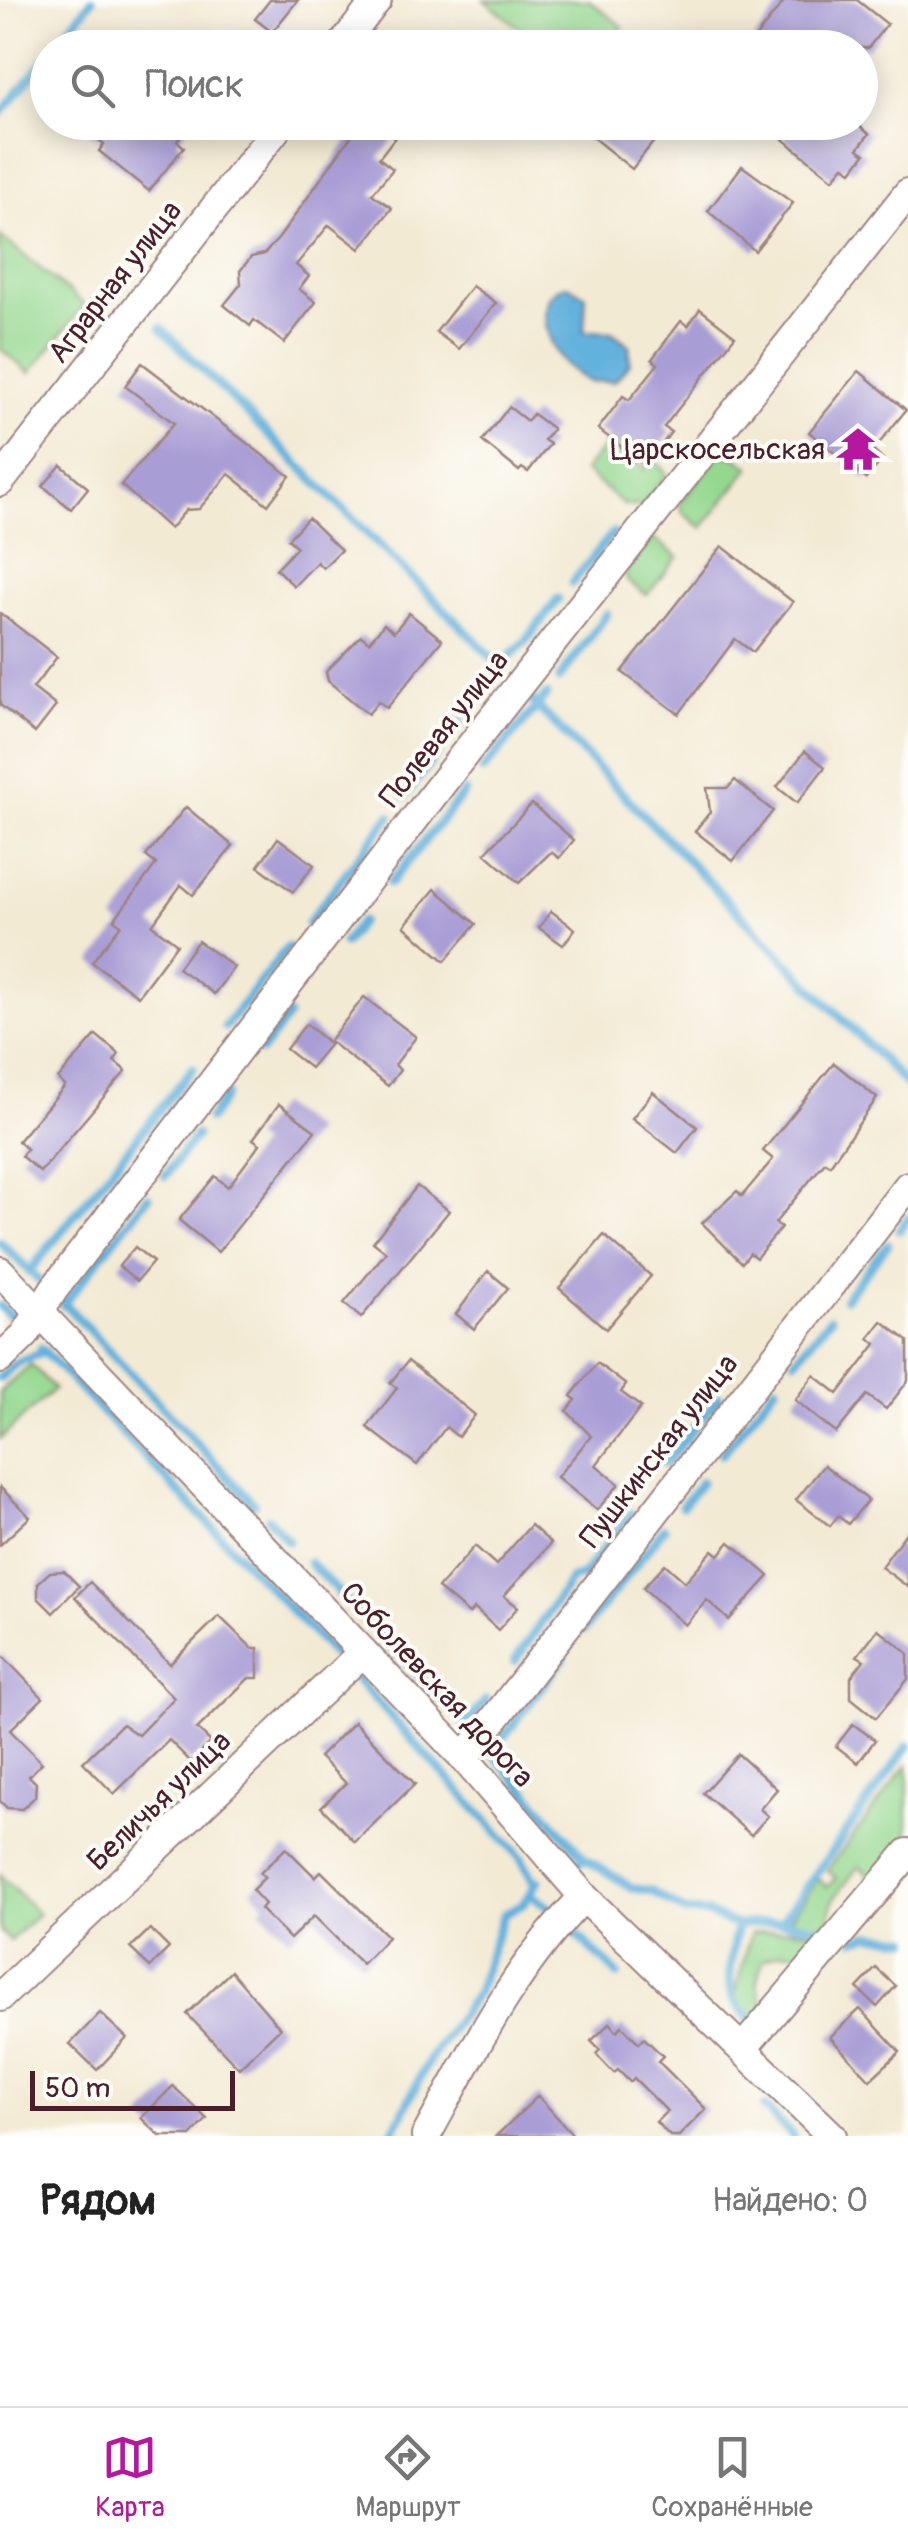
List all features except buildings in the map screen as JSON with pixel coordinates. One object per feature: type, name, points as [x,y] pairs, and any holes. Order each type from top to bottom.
[{"type":"street","points":[[354,30],[377,0]]},
{"type":"street","name":"Аграрная улица","points":[[0,482],[268,140]]},
{"type":"street","name":"Полевая улица","points":[[0,1359],[40,1312],[466,752],[908,194]]},
{"type":"street","name":"Пушкинская улица","points":[[464,1758],[908,1186]]},
{"type":"street","name":"Соболевская дорога","points":[[0,1271],[464,1758],[584,1897],[756,2035],[832,2136]]},
{"type":"street","name":"Беличья улица","points":[[0,1997],[363,1652]]},
{"type":"street","points":[[756,2035],[908,1853]]},
{"type":"street","points":[[426,2136],[499,2008],[555,1926],[584,1897]]},
{"type":"green space","points":[[484,0],[589,0],[623,27],[621,30],[522,30]]},
{"type":"green space","points":[[0,236],[85,305],[30,373],[0,349]]},
{"type":"green space","points":[[610,440],[644,469],[653,457],[667,475],[641,507],[624,505],[584,471]]},
{"type":"green space","points":[[719,455],[734,456],[750,467],[702,528],[682,512],[680,504]]},
{"type":"green space","points":[[653,538],[678,557],[647,595],[627,581],[625,573]]},
{"type":"green space","points":[[31,1364],[54,1389],[0,1439],[0,1392]]},
{"type":"green space","points":[[908,1764],[908,1839],[872,1879],[859,1866],[832,1901],[828,1934],[813,1951],[779,1953],[763,1960],[757,1984],[764,2010],[754,2015],[746,2012],[735,1994],[751,1933],[791,1929],[819,1934],[820,1924],[795,1925],[792,1917],[818,1879],[827,1887],[836,1878],[827,1870]]},
{"type":"green space","points":[[0,1875],[38,1914],[10,1941],[0,1931]]},
{"type":"water","points":[[568,285],[586,296],[584,331],[612,332],[629,345],[630,363],[615,381],[589,382],[566,364],[551,342],[546,307],[557,289]]},
{"type":"waterway","points":[[68,30],[92,0]]},
{"type":"waterway","points":[[0,114],[30,78]]},
{"type":"waterway","points":[[161,328],[502,667],[476,701]]},
{"type":"waterway","points":[[572,583],[613,533]]},
{"type":"waterway","points":[[500,665],[526,641],[558,599]]},
{"type":"waterway","points":[[559,679],[607,614]]},
{"type":"waterway","points":[[483,770],[547,695]]},
{"type":"waterway","points":[[532,701],[908,1086]]},
{"type":"waterway","points":[[452,734],[462,721]]},
{"type":"waterway","points":[[405,796],[445,743]]},
{"type":"waterway","points":[[390,883],[465,792]]},
{"type":"waterway","points":[[308,923],[390,816]]},
{"type":"waterway","points":[[344,943],[361,921]]},
{"type":"waterway","points":[[225,1027],[288,947]]},
{"type":"waterway","points":[[261,1051],[288,1016]]},
{"type":"waterway","points":[[29,1272],[193,1068]]},
{"type":"waterway","points":[[209,1119],[226,1095]]},
{"type":"waterway","points":[[165,1176],[196,1135]]},
{"type":"waterway","points":[[63,1305],[148,1197]]},
{"type":"waterway","points":[[899,1230],[908,1218]]},
{"type":"waterway","points":[[0,1242],[43,1284]]},
{"type":"waterway","points":[[845,1298],[888,1244]]},
{"type":"waterway","points":[[61,1300],[254,1504]]},
{"type":"waterway","points":[[0,1306],[13,1318]]},
{"type":"waterway","points":[[818,1333],[830,1318]]},
{"type":"waterway","points":[[795,1360],[814,1337]]},
{"type":"waterway","points":[[41,1348],[334,1655]]},
{"type":"waterway","points":[[0,1378],[16,1363],[45,1351]]},
{"type":"waterway","points":[[722,1454],[776,1386]]},
{"type":"waterway","points":[[665,1464],[719,1397]]},
{"type":"waterway","points":[[682,1506],[701,1482]]},
{"type":"waterway","points":[[515,1661],[571,1579],[582,1576],[631,1513]]},
{"type":"waterway","points":[[268,1518],[288,1541]]},
{"type":"waterway","points":[[584,1630],[664,1528]]},
{"type":"waterway","points":[[309,1562],[469,1727]]},
{"type":"waterway","points":[[564,1658],[492,1752],[585,1859]]},
{"type":"waterway","points":[[355,1678],[521,1858],[535,1885]]},
{"type":"waterway","points":[[466,1725],[486,1700]]},
{"type":"waterway","points":[[782,1921],[908,1746]]},
{"type":"waterway","points":[[575,1865],[585,1859],[633,1888],[651,1891],[686,1912],[706,1913],[737,1925],[782,1921],[821,1929]]},
{"type":"waterway","points":[[391,2136],[429,2060],[477,1992],[503,1915],[523,1904],[538,1881]]},
{"type":"waterway","points":[[529,1894],[552,1909]]},
{"type":"waterway","points":[[737,1925],[730,1965],[731,1989],[742,2011],[753,2020]]},
{"type":"waterway","points":[[574,1932],[618,1975]]},
{"type":"waterway","points":[[855,1939],[870,1935],[908,1939]]},
{"type":"waterway","points":[[764,2107],[793,2136]]},
{"type":"place","name":"Царскосельская","points":[[858,449]]}]
